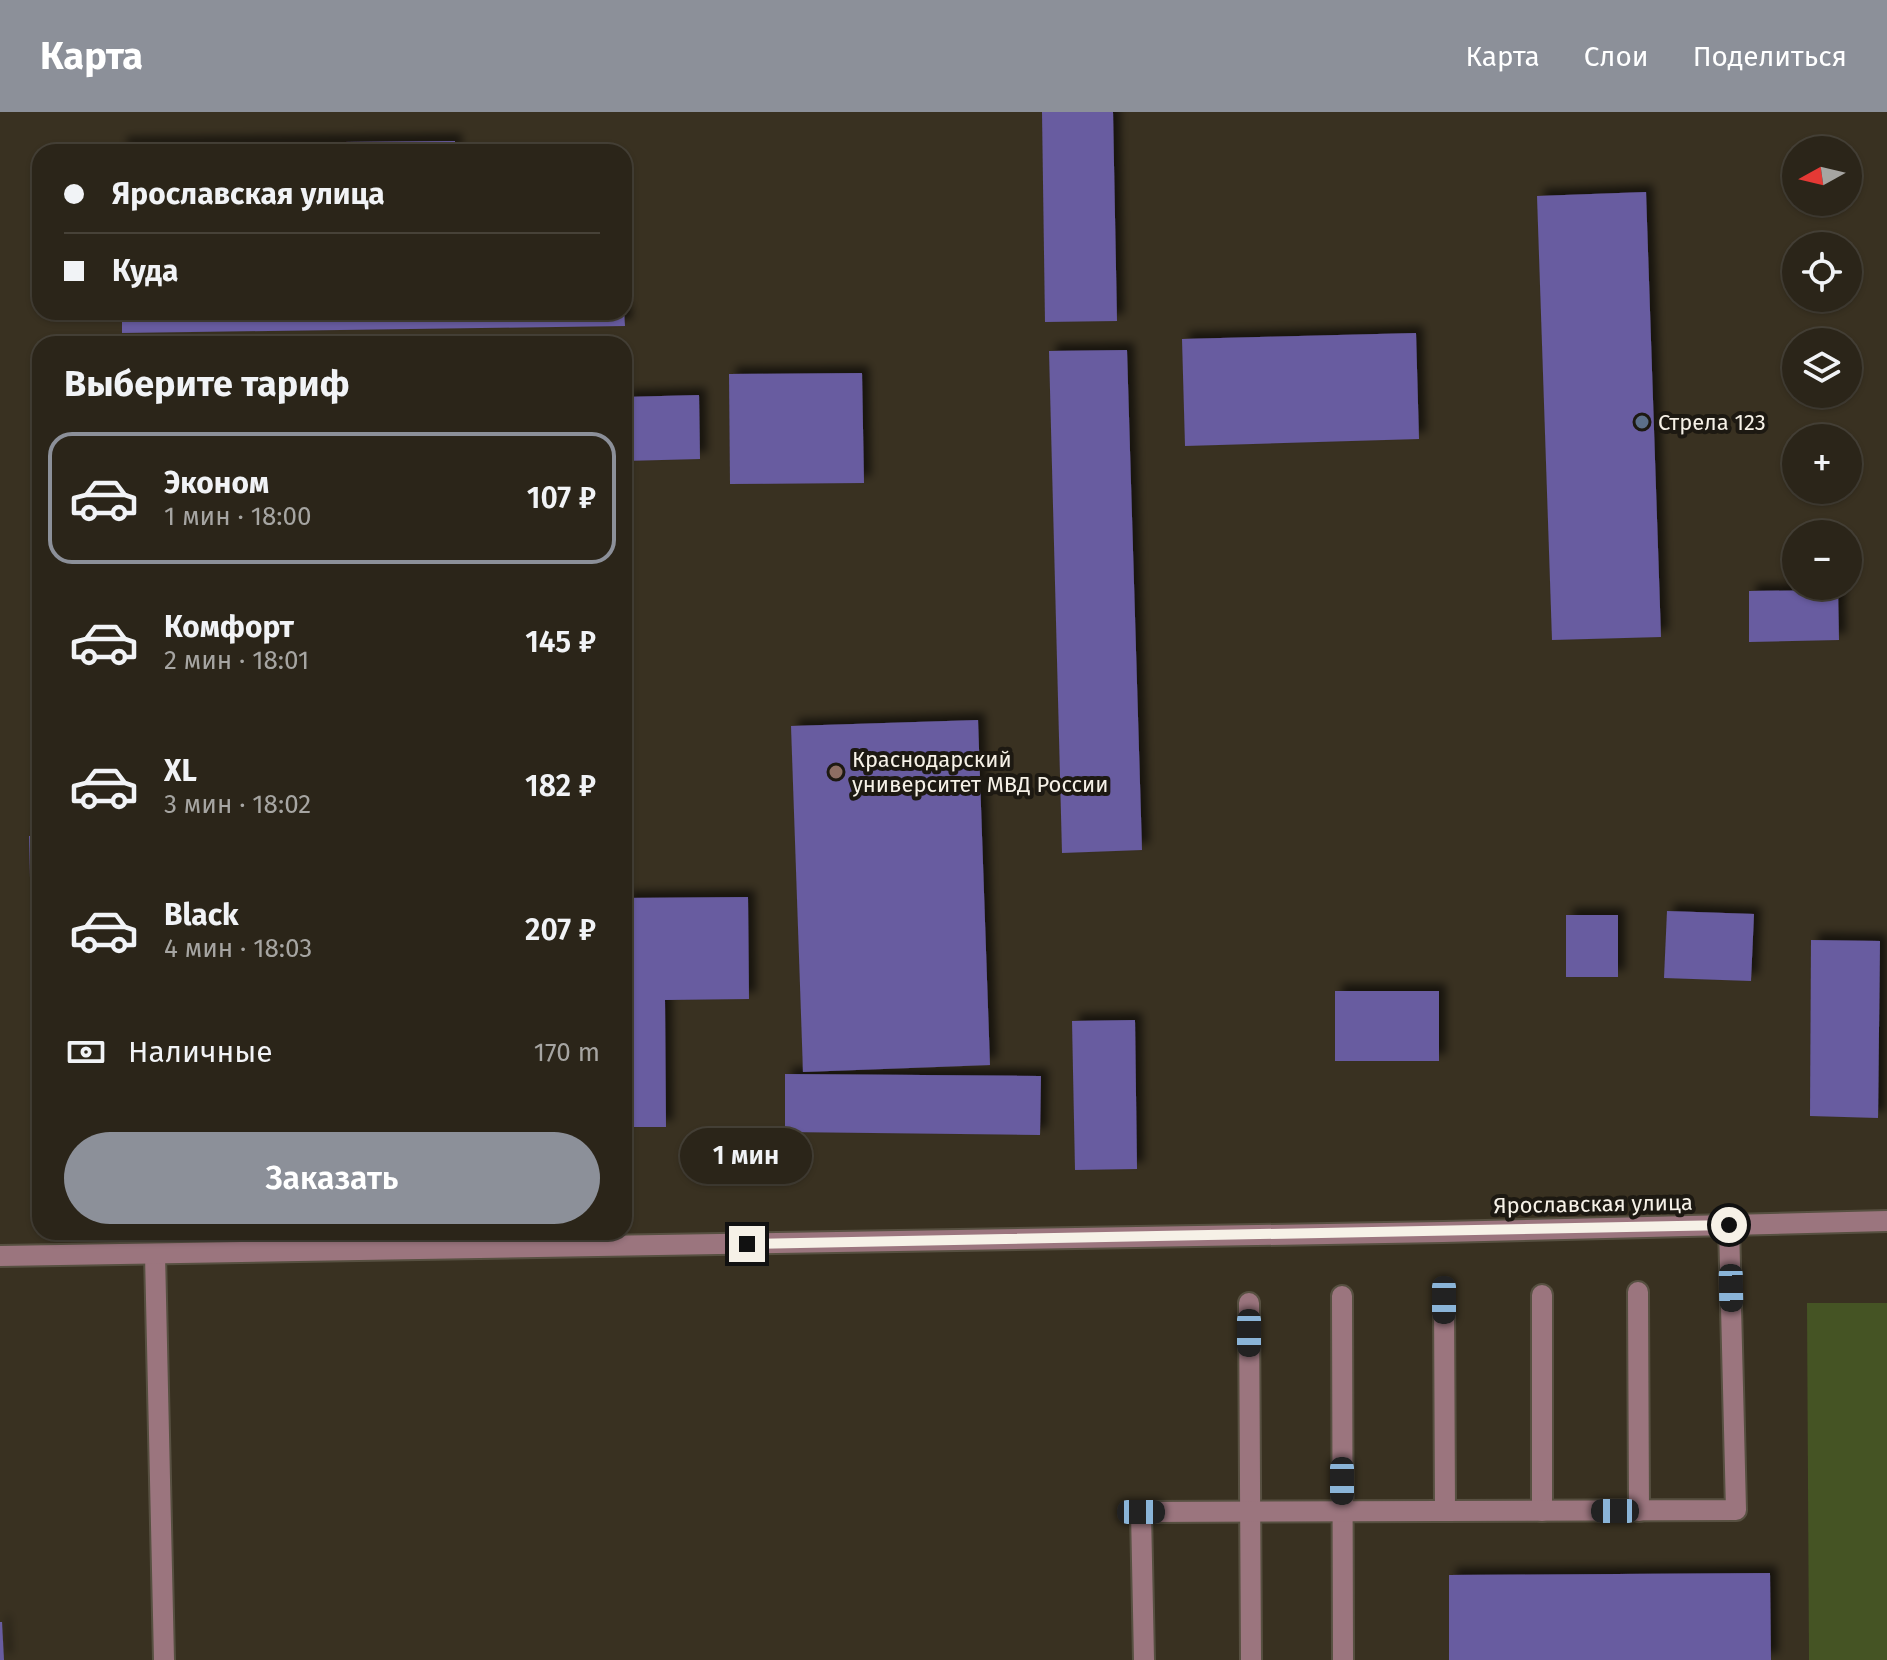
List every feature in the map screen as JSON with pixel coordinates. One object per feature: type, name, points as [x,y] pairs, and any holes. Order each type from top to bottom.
[{"type":"street","name":"Ярославская улица","points":[[0,1256],[1443,1232],[1887,1221]]},
{"type":"street","points":[[1144,1660],[1141,1512],[1736,1510],[1729,1225]]},
{"type":"street","points":[[155,1254],[164,1660]]},
{"type":"street","points":[[1638,1292],[1639,1511]]},
{"type":"street","points":[[1542,1295],[1542,1511]]},
{"type":"street","points":[[1342,1296],[1343,1660]]},
{"type":"street","points":[[1444,1300],[1445,1511]]},
{"type":"street","points":[[1249,1303],[1251,1660]]},
{"type":"green space","points":[[1807,1303],[1887,1303],[1887,1660],[1809,1660]]},
{"type":"building","points":[[1042,112],[1113,112],[1117,321],[1045,322]]},
{"type":"building","points":[[455,141],[455,144],[120,144]]},
{"type":"building","points":[[1646,192],[1661,637],[1552,640],[1537,196]]},
{"type":"building","points":[[122,320],[625,320],[625,326],[122,333]]},
{"type":"building","points":[[1416,333],[1419,439],[1185,446],[1182,339]]},
{"type":"building","points":[[1127,350],[1142,850],[1062,853],[1049,351]]},
{"type":"building","points":[[862,373],[864,483],[730,484],[729,374]]},
{"type":"building","points":[[699,395],[700,459],[632,461],[632,397]]},
{"type":"building","points":[[1749,591],[1782,591],[1782,600],[1838,600],[1839,640],[1749,642]]},
{"type":"building","points":[[978,720],[990,1065],[803,1072],[791,726]]},
{"type":"building","points":[[29,836],[32,836],[32,960]]},
{"type":"building","points":[[748,897],[749,999],[665,1000],[666,1127],[632,1127],[632,898]]},
{"type":"building","points":[[1667,911],[1754,914],[1751,981],[1664,978]]},
{"type":"building","points":[[1566,915],[1618,915],[1618,977],[1566,977]]},
{"type":"building","points":[[1811,940],[1880,941],[1878,1118],[1810,1116]]},
{"type":"building","points":[[1335,991],[1439,991],[1439,1061],[1335,1061]]},
{"type":"building","points":[[1135,1020],[1137,1169],[1075,1170],[1072,1021]]},
{"type":"building","points":[[785,1074],[1041,1076],[1040,1135],[785,1132]]},
{"type":"building","points":[[1770,1573],[1771,1660],[1449,1660],[1449,1575]]},
{"type":"building","points":[[2,1622],[4,1660],[0,1660]]},
{"type":"place","name":"Стрела 123","points":[[1642,422]]},
{"type":"place","name":"Краснодарский университет МВД России","points":[[836,772]]},
{"type":"route","points":[[747,1244],[1729,1225]]}]
